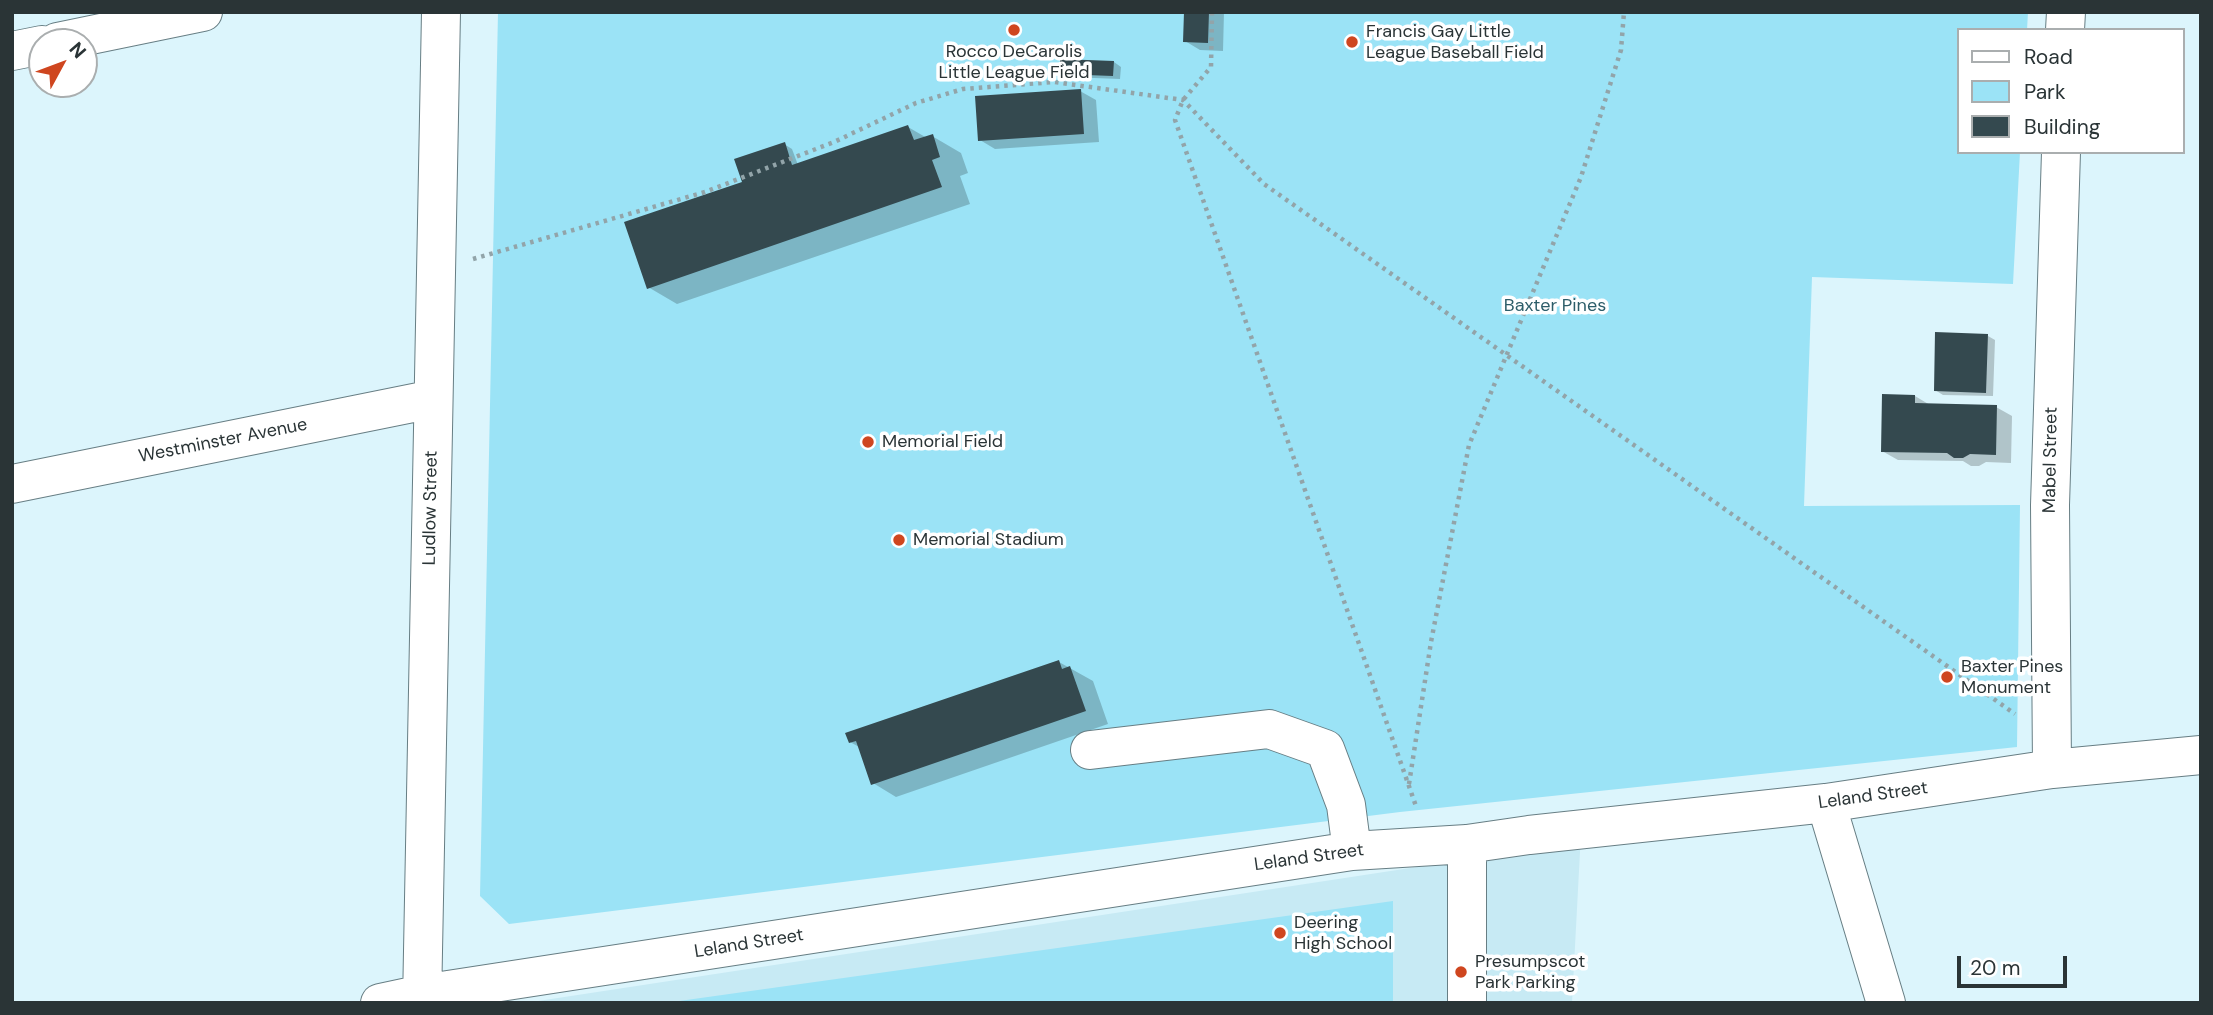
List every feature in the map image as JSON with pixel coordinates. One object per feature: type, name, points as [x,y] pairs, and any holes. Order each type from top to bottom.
[{"type":"street","points":[[98,34],[203,12]]},
{"type":"street","name":"Ludlow Street","points":[[422,998],[440,12]]},
{"type":"street","name":"Mabel Street","points":[[2051,754],[2050,505],[2061,154]]},
{"type":"street","name":"Westminster Avenue","points":[[12,484],[433,399]]},
{"type":"street","points":[[1090,750],[1269,729],[1325,749],[1346,805],[1352,851]]},
{"type":"street","name":"Leland Street","points":[[380,1003],[1352,851],[1448,845],[1826,803],[2051,754],[2201,755]]},
{"type":"street","points":[[1826,803],[1886,1003]]},
{"type":"street","points":[[1448,845],[1467,1003]]},
{"type":"path","points":[[1212,12],[1211,67],[1183,100],[1175,120],[1409,785],[1448,845]]},
{"type":"path","points":[[1409,785],[1431,642],[1469,445],[1581,177],[1621,50],[1624,12]]},
{"type":"path","points":[[436,270],[705,192],[834,142],[916,103],[963,89],[1054,82],[1183,100],[1264,184],[1507,356],[2051,754]]},
{"type":"shaded area","name":"Deering High School","points":[[1581,833],[1572,1003],[525,1003],[1443,863]]},
{"type":"green space","name":"Baxter Pines","points":[[498,12],[2028,12],[2027,28],[1958,28],[1958,154],[2020,154],[2013,284],[1812,277],[1804,506],[2020,505],[2017,747],[1400,812],[509,924],[480,896]]},
{"type":"green space","points":[[1393,901],[1393,1003],[665,1003]]},
{"type":"building","points":[[1184,12],[1209,12],[1208,43],[1183,42]]},
{"type":"building","points":[[1060,59],[1114,61],[1113,76],[1060,74]]},
{"type":"building","points":[[1081,89],[1084,134],[978,141],[975,96]]},
{"type":"building","points":[[908,125],[914,140],[933,134],[940,157],[932,160],[942,187],[647,289],[624,222],[742,182],[734,159],[785,142],[792,165]]},
{"type":"building","points":[[1935,332],[1988,334],[1986,393],[1934,391]]},
{"type":"building","points":[[1882,394],[1915,395],[1915,403],[1997,405],[1996,455],[1970,454],[1963,458],[1954,458],[1947,453],[1881,452]]},
{"type":"building","points":[[1059,660],[1062,669],[1070,666],[1086,711],[871,785],[856,741],[849,743],[845,733]]},
{"type":"place","name":"Rocco DeCarolis Little League Field","points":[[1014,30]]},
{"type":"place","name":"Francis Gay Little League Baseball Field","points":[[1352,42]]},
{"type":"place","name":"Memorial Field","points":[[868,442]]},
{"type":"place","name":"Memorial Stadium","points":[[899,540]]},
{"type":"place","name":"Baxter Pines Monument","points":[[1947,677]]},
{"type":"place","name":"Deering High School","points":[[1280,933]]},
{"type":"place","name":"Presumpscot Park Parking","points":[[1461,972]]}]
